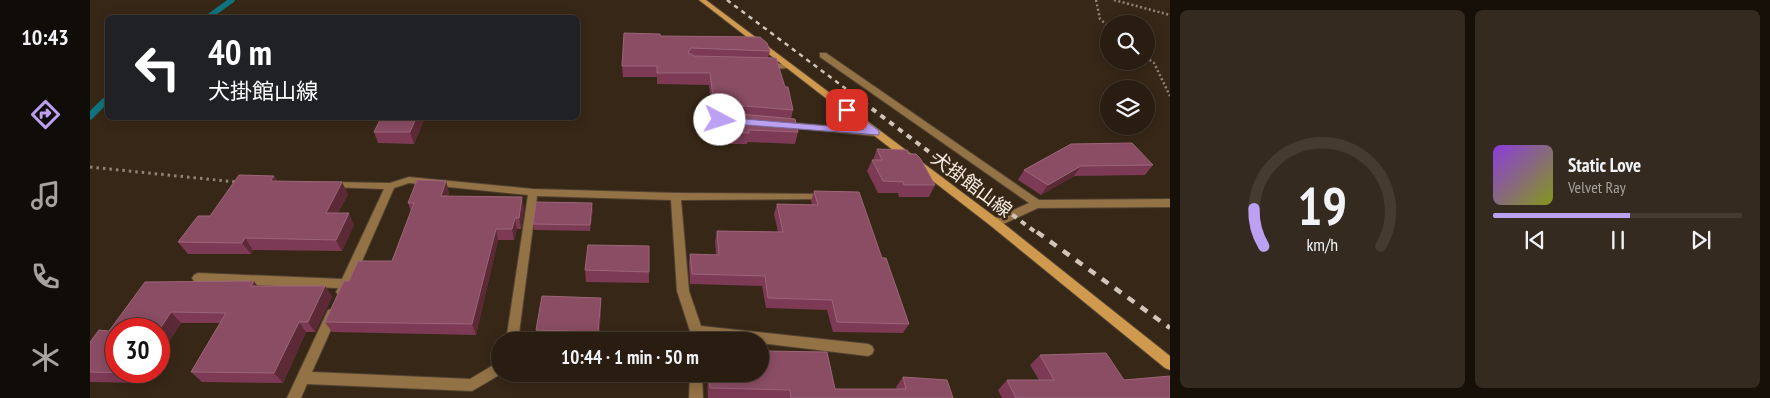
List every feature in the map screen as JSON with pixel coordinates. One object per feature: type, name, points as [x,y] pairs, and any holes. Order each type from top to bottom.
[{"type":"main road","name":"犬掛館山線","points":[[702,0],[994,223],[1170,364]]},
{"type":"street","points":[[823,55],[1037,204]]},
{"type":"street","points":[[751,64],[789,66]]},
{"type":"street","points":[[778,125],[876,133]]},
{"type":"street","points":[[322,184],[390,186],[409,180],[533,192],[676,197],[833,196]]},
{"type":"street","points":[[294,398],[390,186]]},
{"type":"street","points":[[513,332],[533,192]]},
{"type":"street","points":[[676,197],[683,291],[695,332]]},
{"type":"street","points":[[994,223],[1037,204],[1168,205]]},
{"type":"street","points":[[198,278],[346,284]]},
{"type":"street","points":[[769,342],[868,350]]},
{"type":"street","points":[[303,378],[472,385],[491,373]]},
{"type":"street","points":[[696,382],[696,398]]},
{"type":"path","points":[[1096,0],[1100,19]]},
{"type":"path","points":[[1114,0],[1170,15]]},
{"type":"path","points":[[1155,65],[1170,96]]},
{"type":"path","points":[[90,167],[245,182]]},
{"type":"building","points":[[624,33],[660,34],[660,36],[760,37],[767,43],[770,51],[691,48],[688,53],[694,56],[776,58],[785,87],[788,87],[793,110],[722,104],[716,109],[718,112],[795,119],[798,132],[749,130],[749,133],[716,133],[710,73],[657,73],[657,66],[622,66]]},
{"type":"building","points":[[380,120],[415,120],[410,132],[374,132]]},
{"type":"building","points":[[1132,143],[1153,165],[1081,166],[1048,185],[1024,170],[1071,144]]},
{"type":"building","points":[[877,149],[907,150],[909,154],[916,154],[935,185],[904,185],[903,182],[883,181],[872,160],[882,160]]},
{"type":"building","points":[[239,175],[274,176],[270,181],[342,182],[326,213],[349,213],[336,240],[245,238],[242,243],[178,242],[198,216],[210,216]]},
{"type":"building","points":[[417,180],[446,181],[441,196],[522,197],[519,218],[515,218],[512,229],[496,229],[472,324],[325,322],[344,281],[349,281],[358,261],[392,261],[414,203],[408,203]]},
{"type":"building","points":[[814,191],[859,192],[882,258],[886,258],[909,324],[837,322],[832,300],[768,298],[765,276],[692,274],[690,254],[719,255],[717,231],[783,232],[777,204],[818,205]]},
{"type":"building","points":[[536,202],[592,203],[590,225],[533,224]]},
{"type":"building","points":[[588,245],[649,246],[649,272],[585,270]]},
{"type":"building","points":[[254,281],[251,286],[325,286],[308,322],[299,322],[274,373],[191,372],[226,313],[171,312],[167,318],[119,318],[145,282]]},
{"type":"building","points":[[542,296],[601,298],[598,332],[536,330]]},
{"type":"building","points":[[99,330],[105,331],[105,372],[90,372],[90,342]]},
{"type":"building","points":[[769,351],[827,352],[835,389],[906,389],[903,377],[947,380],[953,398],[791,398],[790,390],[710,388],[710,382],[769,382]]},
{"type":"building","points":[[1106,353],[1124,380],[1170,376],[1170,398],[1016,398],[1007,380],[1054,380],[1040,355]]},
{"type":"waterway","points":[[211,15],[232,0]]},
{"type":"waterway","points":[[90,116],[105,101]]},
{"type":"railway","points":[[727,0],[865,103]]},
{"type":"railway","points":[[863,102],[1038,234]]},
{"type":"railway","points":[[1037,232],[1170,328]]},
{"type":"route","points":[[720,120],[876,133],[847,110]]}]
